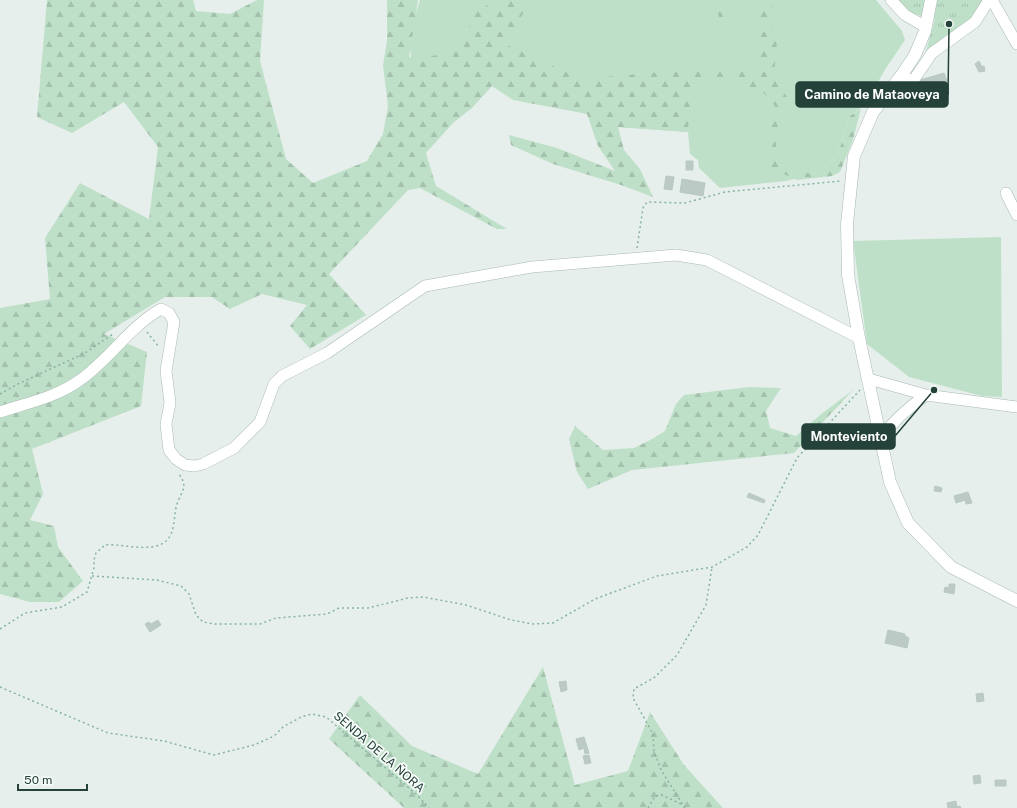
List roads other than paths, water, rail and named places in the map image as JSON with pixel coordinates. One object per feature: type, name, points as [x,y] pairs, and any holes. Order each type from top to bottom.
[{"type":"street","points":[[891,0],[905,15],[926,27]]},
{"type":"street","points":[[931,0],[926,27],[915,55],[902,76],[873,112],[854,156],[847,224],[848,275],[890,482],[908,522],[951,567],[1017,601]]},
{"type":"street","points":[[902,76],[913,80],[932,53],[975,22],[991,0],[1017,44]]},
{"type":"street","points":[[1006,193],[1017,215]]},
{"type":"street","points":[[0,412],[62,391],[80,380],[144,318],[161,309],[169,313],[174,322],[166,371],[170,403],[166,424],[170,450],[176,459],[185,465],[195,466],[203,464],[234,448],[260,422],[274,384],[282,376],[327,353],[425,286],[532,267],[676,256],[707,260],[860,338]]},
{"type":"street","points":[[869,380],[926,395],[1017,407]]},
{"type":"street","points":[[880,438],[889,426],[913,404],[926,395]]},
{"type":"place","name":"Camino de Mataoveya","points":[[949,24]]},
{"type":"place","name":"Monteviento","points":[[934,390]]}]
